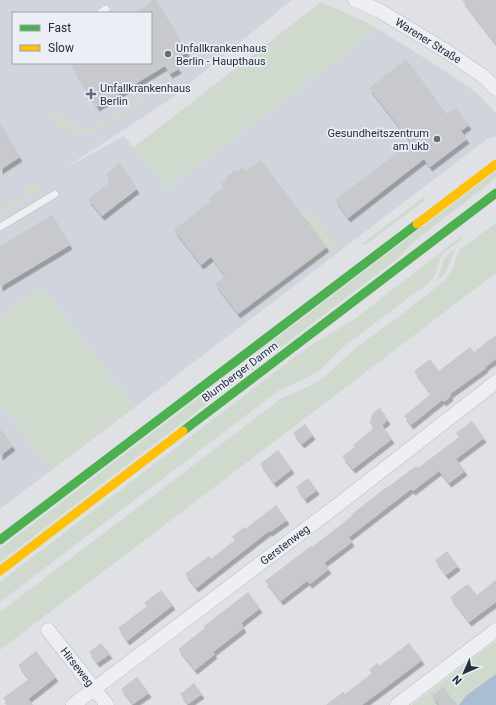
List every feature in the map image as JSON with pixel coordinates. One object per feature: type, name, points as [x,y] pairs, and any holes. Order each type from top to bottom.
[{"type":"main road","name":"Blumberger Damm","points":[[0,540],[496,164]]},
{"type":"main road","name":"Blumberger Damm","points":[[0,571],[496,193]]},
{"type":"street","name":"Warener Straße","points":[[355,0],[380,11],[446,52],[483,76],[496,89]]},
{"type":"street","name":"Gerstenweg","points":[[73,705],[390,465],[496,382]]},
{"type":"street","name":"Hirseweg","points":[[48,630],[106,705]]},
{"type":"street","points":[[397,705],[496,630]]},
{"type":"lane","points":[[0,227],[55,194]]},
{"type":"shaded area","points":[[0,0],[292,0],[169,100],[62,170],[124,136],[167,189],[378,29],[450,74],[477,93],[496,113],[496,136],[487,139],[135,407],[42,286],[0,317]]},
{"type":"shaded area","points":[[321,2],[378,29],[167,189],[133,148]]},
{"type":"shaded area","points":[[145,98],[147,101],[98,129],[82,133],[62,127],[47,110],[53,110],[68,121],[86,128],[98,126]]},
{"type":"shaded area","points":[[496,171],[496,178],[411,244],[399,257],[0,562],[0,549]]},
{"type":"shaded area","points":[[32,183],[38,187],[39,191],[0,215],[0,210],[26,194],[27,186]]},
{"type":"shaded area","points":[[424,197],[425,200],[365,245],[362,244]]},
{"type":"shaded area","points":[[308,211],[314,214],[335,243],[334,247],[316,261],[310,259],[327,246],[302,215]]},
{"type":"shaded area","points":[[496,223],[496,273],[0,650],[0,612],[282,398],[314,384],[324,377],[358,346],[396,319],[445,280],[453,268],[459,250]]},
{"type":"shaded area","points":[[462,236],[463,238],[442,254],[435,275],[431,281],[343,347],[320,370],[278,391],[0,602],[0,582],[301,352],[357,317]]},
{"type":"shaded area","points":[[453,250],[454,251],[448,267],[443,275],[437,280],[444,259]]},
{"type":"shaded area","points":[[42,286],[135,407],[50,471],[0,403],[0,317]]},
{"type":"shaded area","points":[[0,403],[50,471],[0,509]]},
{"type":"shaded area","points":[[496,641],[496,705],[412,705]]},
{"type":"water","points":[[496,674],[496,705],[459,705],[466,696]]},
{"type":"building","name":"Unfallkrankenhaus Berlin - Haupthaus","points":[[151,0],[156,0],[187,52],[174,61],[179,69],[170,74],[165,66],[97,107],[71,64],[152,64],[152,12],[136,12],[151,3]]},
{"type":"building","points":[[462,0],[496,0],[496,44],[474,16]]},
{"type":"building","name":"Gesundheitszentrum am ukb","points":[[406,59],[447,114],[456,108],[469,125],[461,131],[467,139],[430,167],[424,159],[348,218],[335,200],[411,142],[369,88]]},
{"type":"building","points":[[0,124],[20,157],[0,170]]},
{"type":"building","points":[[261,160],[327,247],[238,314],[215,284],[225,276],[211,257],[201,265],[174,230],[211,201],[209,198],[224,187],[221,184],[227,179],[226,177],[236,170],[237,172],[243,167],[246,171]]},
{"type":"building","points":[[120,163],[137,189],[102,216],[88,199],[111,181],[106,174]]},
{"type":"building","points":[[52,215],[70,245],[0,287],[0,246]]},
{"type":"building","points":[[496,335],[496,359],[450,394],[451,396],[444,402],[442,400],[411,425],[404,416],[431,394],[414,371],[430,359],[439,371],[470,347],[474,352]]},
{"type":"building","points":[[380,408],[388,420],[382,425],[392,439],[353,469],[342,456],[355,447],[353,445],[374,428],[370,423],[372,414]]},
{"type":"building","points":[[472,421],[484,438],[456,459],[465,471],[449,483],[439,471],[413,491],[411,489],[349,537],[352,542],[324,563],[329,569],[310,584],[307,581],[281,601],[265,581],[311,546],[312,547],[388,486],[416,466],[418,468],[459,437],[456,433]]},
{"type":"building","points":[[305,424],[313,435],[302,444],[293,433]]},
{"type":"building","points":[[0,429],[13,446],[0,456]]},
{"type":"building","points":[[278,450],[292,469],[274,483],[260,464]]},
{"type":"building","points":[[308,478],[317,490],[305,499],[296,487]]},
{"type":"building","points":[[276,505],[287,520],[270,532],[269,531],[196,588],[185,574],[209,556],[211,559],[235,540],[232,537],[244,527],[245,529]]},
{"type":"building","points":[[447,551],[458,566],[446,575],[435,560]]},
{"type":"building","points":[[496,580],[496,602],[469,622],[450,597],[468,584],[477,595]]},
{"type":"building","points":[[161,590],[173,605],[127,641],[118,628],[147,606],[144,603]]},
{"type":"building","points":[[248,592],[260,608],[241,623],[244,628],[213,652],[215,654],[195,670],[178,649],[205,628],[204,626]]},
{"type":"building","points":[[101,643],[110,654],[97,663],[89,652]]},
{"type":"building","points":[[409,643],[422,660],[401,676],[362,705],[326,705],[343,692],[345,694],[372,673],[369,670],[377,663],[379,666]]},
{"type":"building","points":[[36,651],[56,677],[28,699],[33,705],[8,705],[3,698],[29,679],[18,665]]},
{"type":"building","points":[[137,677],[149,693],[133,704],[121,689]]},
{"type":"building","points":[[194,683],[202,694],[188,704],[180,694]]},
{"type":"building","points":[[443,687],[457,705],[439,705],[432,696]]},
{"type":"traffic: fast","points":[[183,431],[496,193]]},
{"type":"traffic: fast","points":[[0,540],[417,224]]},
{"type":"traffic: slow","points":[[417,224],[496,164]]},
{"type":"traffic: slow","points":[[0,571],[183,431]]},
{"type":"place","name":"Unfallkrankenhaus Berlin - Haupthaus","points":[[168,54]]},
{"type":"place","name":"Unfallkrankenhaus Berlin","points":[[91,94]]},
{"type":"place","name":"Gesundheitszentrum am ukb","points":[[437,139]]}]
